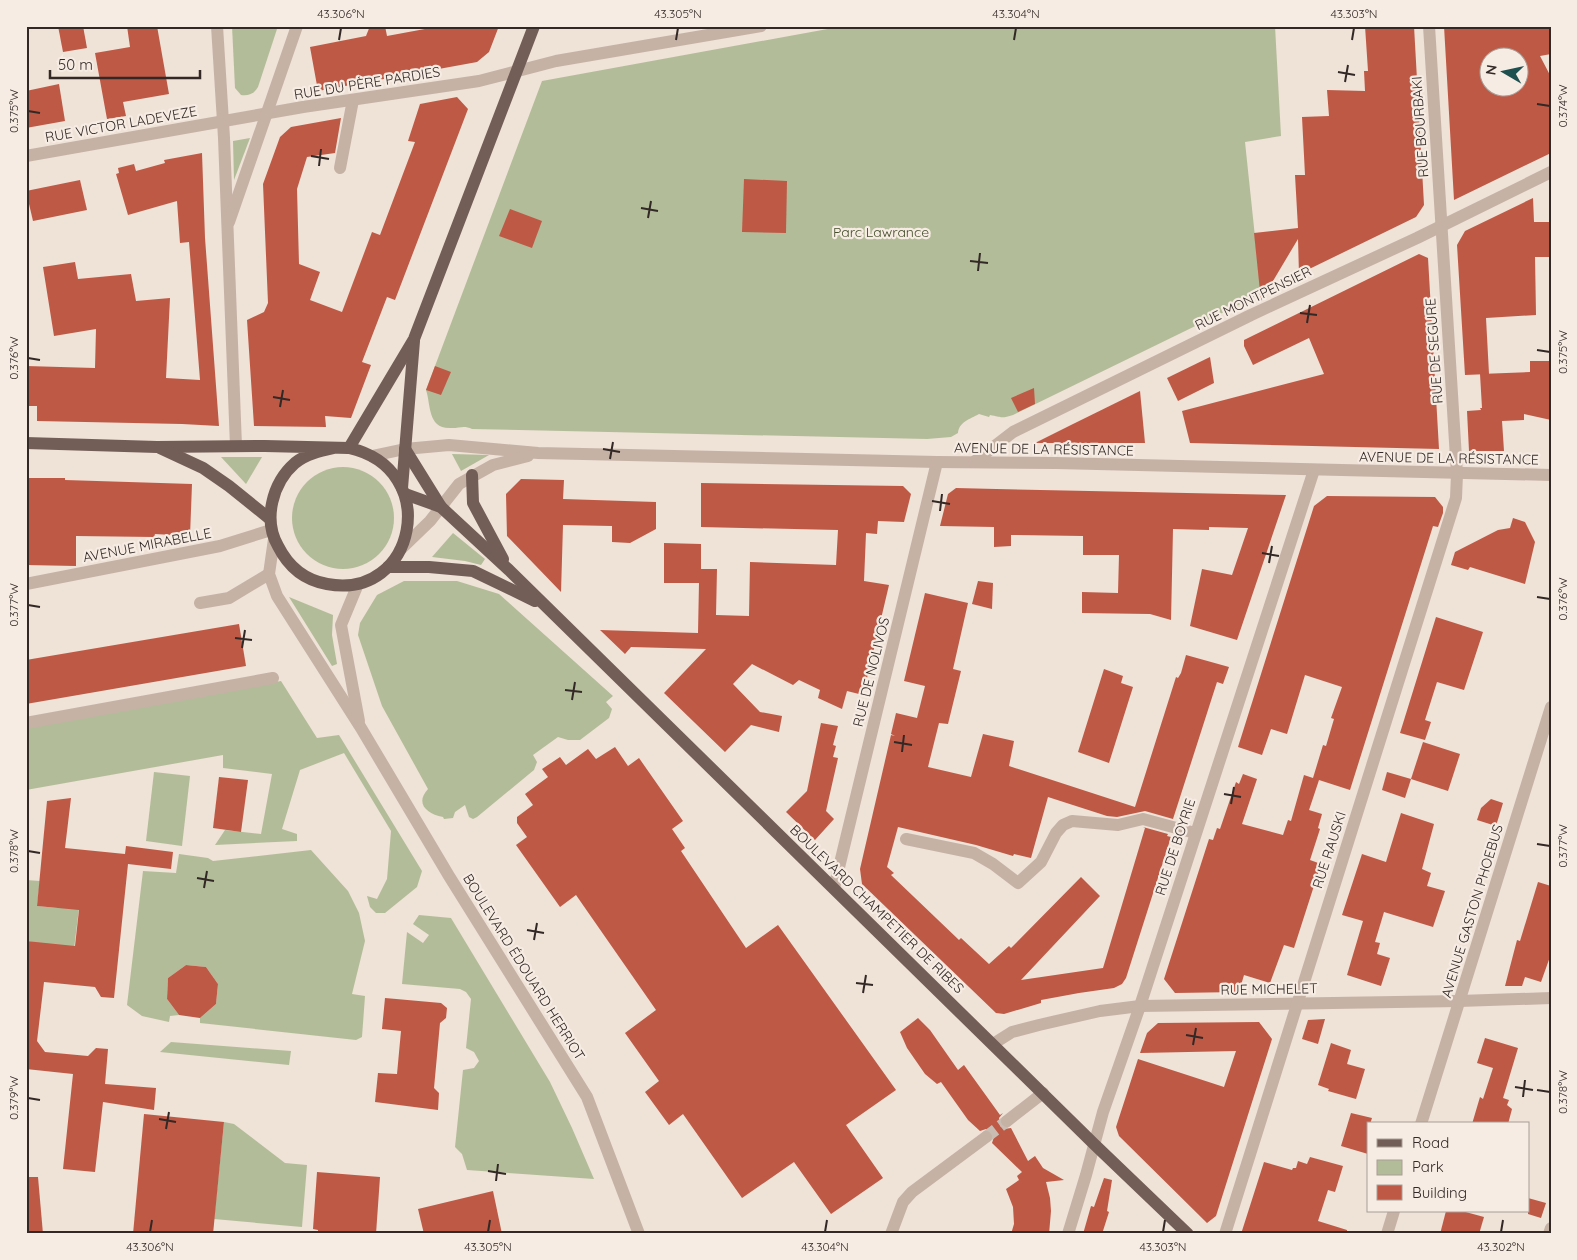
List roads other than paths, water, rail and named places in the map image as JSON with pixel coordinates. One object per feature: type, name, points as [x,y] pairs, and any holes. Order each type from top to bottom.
[{"type":"main road","points":[[349,448],[414,339],[534,26]]},
{"type":"main road","points":[[334,448],[313,453],[295,464],[282,479],[273,498],[272,529],[284,558],[298,572],[317,582],[338,586],[358,584],[374,577],[388,567],[400,550],[407,532],[409,513],[404,491],[405,449],[414,339]]},
{"type":"main road","points":[[26,443],[157,447],[349,448],[372,456],[390,469],[404,491]]},
{"type":"main road","points":[[157,447],[203,468],[272,529]]},
{"type":"main road","points":[[405,449],[441,507]]},
{"type":"main road","points":[[472,475],[473,503],[509,570]]},
{"type":"main road","name":"BOULEVARD CHAMPETIER DE RIBES","points":[[404,491],[441,507],[509,570],[1188,1234]]},
{"type":"main road","name":"BOULEVARD CHAMPETIER DE RIBES","points":[[388,567],[429,567],[473,571],[545,606]]},
{"type":"street","points":[[217,26],[221,121],[224,138],[236,446]]},
{"type":"street","points":[[227,228],[297,26]]},
{"type":"street","name":"RUE DU PÈRE PARDIES","points":[[221,121],[479,80],[556,61],[760,26]]},
{"type":"street","name":"RUE BOURBAKI","points":[[1429,26],[1441,226]]},
{"type":"street","points":[[340,168],[354,100]]},
{"type":"street","name":"RUE VICTOR LADEVEZE","points":[[26,156],[221,121]]},
{"type":"street","name":"RUE MONTPENSIER","points":[[974,462],[1013,432],[1251,315],[1551,172]]},
{"type":"street","name":"RUE DE SEGURE","points":[[1441,226],[1457,474]]},
{"type":"street","name":"AVENUE DE LA RÉSISTANCE","points":[[372,456],[405,449],[449,445],[538,453],[1551,475]]},
{"type":"street","name":"AVENUE DE LA RÉSISTANCE","points":[[400,550],[430,521],[459,484],[492,465],[538,453]]},
{"type":"street","name":"RUE DE NOLIVOS","points":[[834,888],[937,462]]},
{"type":"street","name":"RUE DE BOYRIE","points":[[1068,1234],[1109,1093],[1140,1006],[1314,470]]},
{"type":"street","name":"RUE RAUSKI","points":[[1225,1234],[1456,498],[1457,474]]},
{"type":"street","name":"BOULEVARD ÉDOUARD HERRIOT","points":[[272,529],[270,574],[277,596],[361,728],[449,876],[588,1096],[638,1234]]},
{"type":"street","name":"AVENUE MIRABELLE","points":[[26,584],[220,546],[272,529]]},
{"type":"street","points":[[200,603],[229,598],[270,574]]},
{"type":"street","name":"BOULEVARD ÉDOUARD HERRIOT","points":[[358,584],[342,625],[361,728]]},
{"type":"street","points":[[26,723],[273,678]]},
{"type":"street","name":"AVENUE GASTON PHOEBUS","points":[[1422,1122],[1551,707]]},
{"type":"street","points":[[906,839],[974,853],[993,864],[1018,883],[1040,862],[1063,825],[1072,822],[1118,825],[1143,819],[1195,833]]},
{"type":"street","name":"RUE MICHELET","points":[[993,1044],[1012,1032],[1030,1027],[1100,1011],[1140,1006],[1551,998]]},
{"type":"street","points":[[1007,1120],[1043,1093]]},
{"type":"street","points":[[891,1234],[903,1202],[912,1192],[986,1137]]},
{"type":"street","points":[[1386,1234],[1394,1212]]},
{"type":"street","points":[[1549,1234],[1551,1228]]},
{"type":"tunnel","points":[[986,1137],[1007,1121]]},
{"type":"park label","name":"Parc Lawrance","points":[[881,232]]}]
